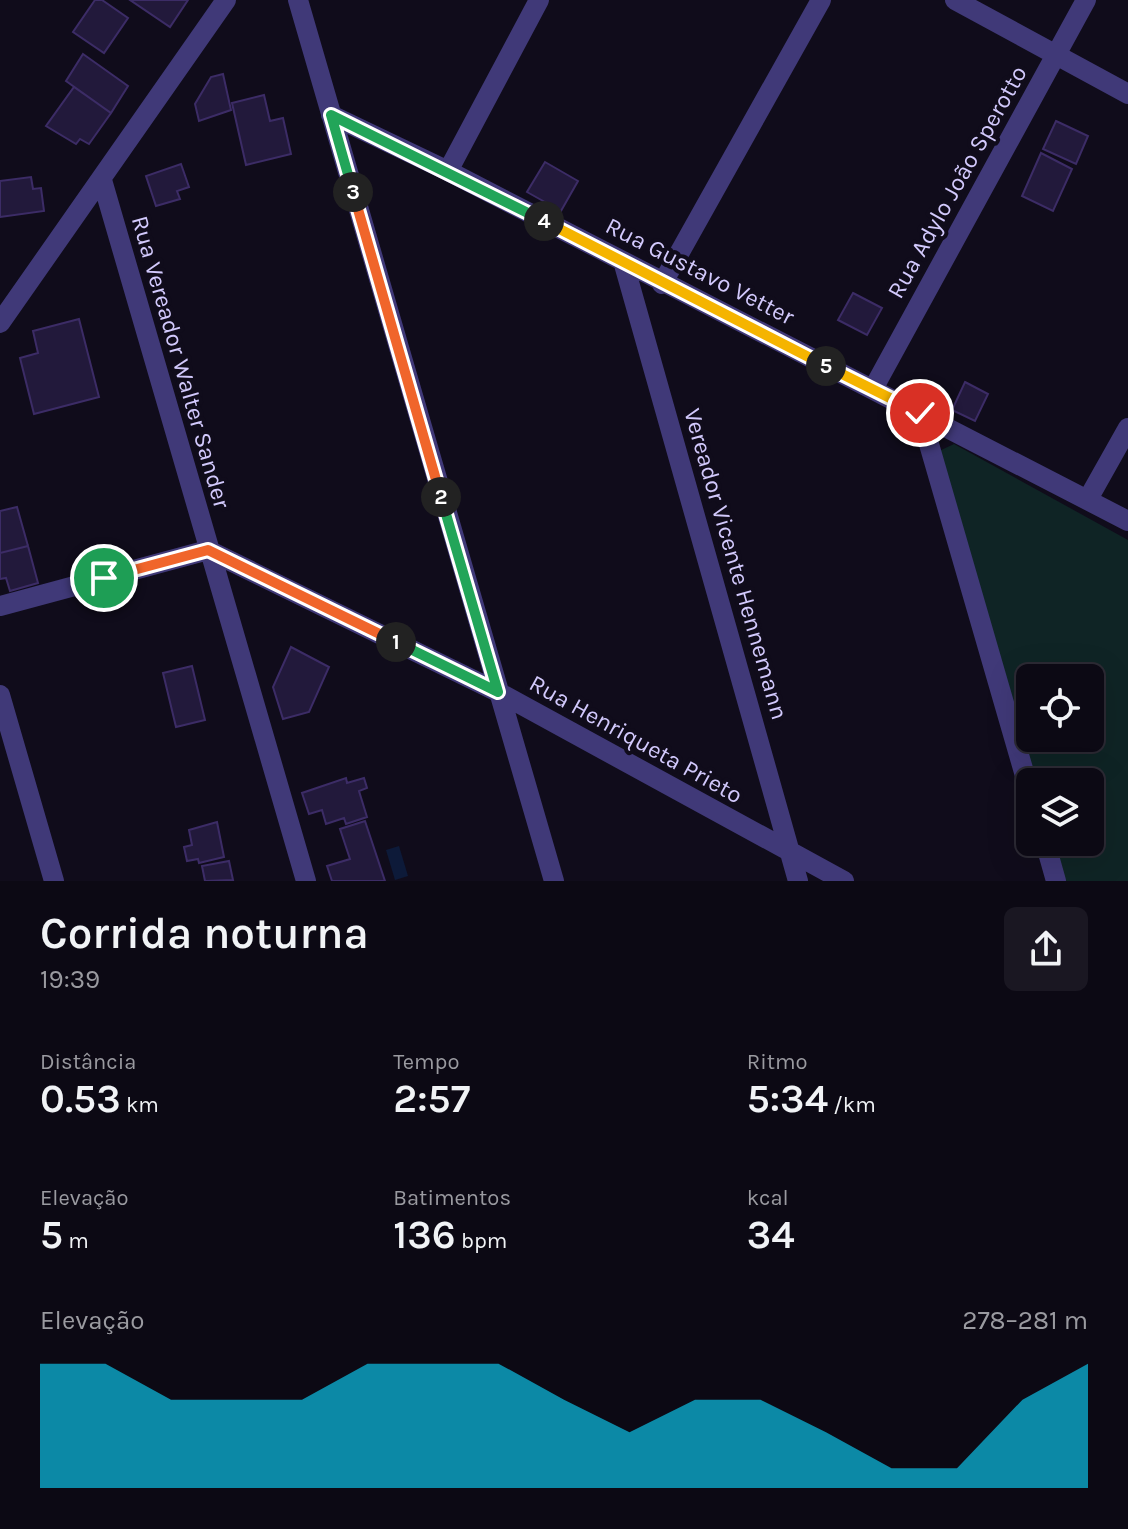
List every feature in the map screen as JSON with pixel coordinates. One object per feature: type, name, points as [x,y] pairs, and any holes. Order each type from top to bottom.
[{"type":"street","points":[[0,321],[226,0]]},
{"type":"street","points":[[298,0],[554,881]]},
{"type":"street","points":[[448,171],[539,0]]},
{"type":"street","points":[[662,284],[821,0]]},
{"type":"street","points":[[955,0],[1128,94]]},
{"type":"street","name":"Rua Adylo João Sperotto","points":[[873,389],[1086,0]]},
{"type":"street","name":"Rua Gustavo Vetter","points":[[331,115],[448,171],[662,284],[1128,521]]},
{"type":"street","name":"Rua Vereador Walter Sander","points":[[102,180],[306,881]]},
{"type":"street","name":"Vereador Vicente Hennemann","points":[[623,261],[798,881]]},
{"type":"street","points":[[920,413],[1023,768]]},
{"type":"street","points":[[1088,499],[1128,428]]},
{"type":"street","points":[[0,606],[208,550]]},
{"type":"street","name":"Rua Henriqueta Prieto","points":[[208,550],[498,692],[791,855],[844,881]]},
{"type":"street","points":[[0,695],[54,881]]},
{"type":"street","points":[[1049,856],[1056,881]]},
{"type":"green space","points":[[954,444],[1128,540],[1128,881],[1064,881],[1057,856],[1104,856],[1104,768],[1031,768],[1026,752],[1104,752],[1104,664],[1016,664],[1016,718],[937,452]]},
{"type":"water","points":[[399,846],[408,876],[395,880],[386,850]]},
{"type":"building","points":[[95,0],[102,0],[128,18],[104,53],[73,32]]},
{"type":"building","points":[[130,0],[188,0],[170,27]]},
{"type":"building","points":[[83,54],[128,86],[111,113],[66,81]]},
{"type":"building","points":[[223,74],[231,110],[199,121],[195,104],[211,77]]},
{"type":"building","points":[[74,87],[111,113],[89,144],[80,139],[76,144],[46,126]]},
{"type":"building","points":[[264,95],[270,121],[283,118],[291,154],[246,165],[232,103]]},
{"type":"building","points":[[1056,121],[1088,136],[1076,164],[1043,149]]},
{"type":"building","points":[[1041,153],[1072,169],[1053,211],[1022,196]]},
{"type":"building","points":[[545,162],[578,181],[561,211],[527,192]]},
{"type":"building","points":[[181,164],[189,187],[177,191],[180,199],[156,206],[146,176]]},
{"type":"building","points":[[31,177],[33,189],[41,188],[44,211],[0,217],[0,181]]},
{"type":"building","points":[[853,293],[882,308],[867,335],[838,320]]},
{"type":"building","points":[[79,319],[99,397],[34,414],[20,358],[38,353],[33,331]]},
{"type":"building","points":[[965,382],[988,394],[975,421],[952,410]]},
{"type":"building","points":[[17,507],[28,546],[0,553],[0,511]]},
{"type":"building","points":[[28,546],[38,583],[10,591],[6,578],[0,579],[0,553]]},
{"type":"building","points":[[291,647],[329,667],[309,712],[283,719],[273,687]]},
{"type":"building","points":[[192,666],[205,720],[176,727],[163,673]]},
{"type":"building","points":[[346,778],[347,783],[364,778],[367,788],[359,791],[367,817],[346,824],[344,818],[326,824],[322,810],[309,814],[302,793]]},
{"type":"building","points":[[365,821],[385,881],[332,881],[327,866],[350,859],[340,829]]},
{"type":"building","points":[[217,822],[224,857],[199,863],[198,859],[187,861],[184,847],[192,845],[189,830]]},
{"type":"building","points":[[229,861],[233,880],[205,881],[202,866]]},
{"type":"route","points":[[104,578],[208,550],[498,692],[331,115],[448,171],[662,284],[920,413]]}]
